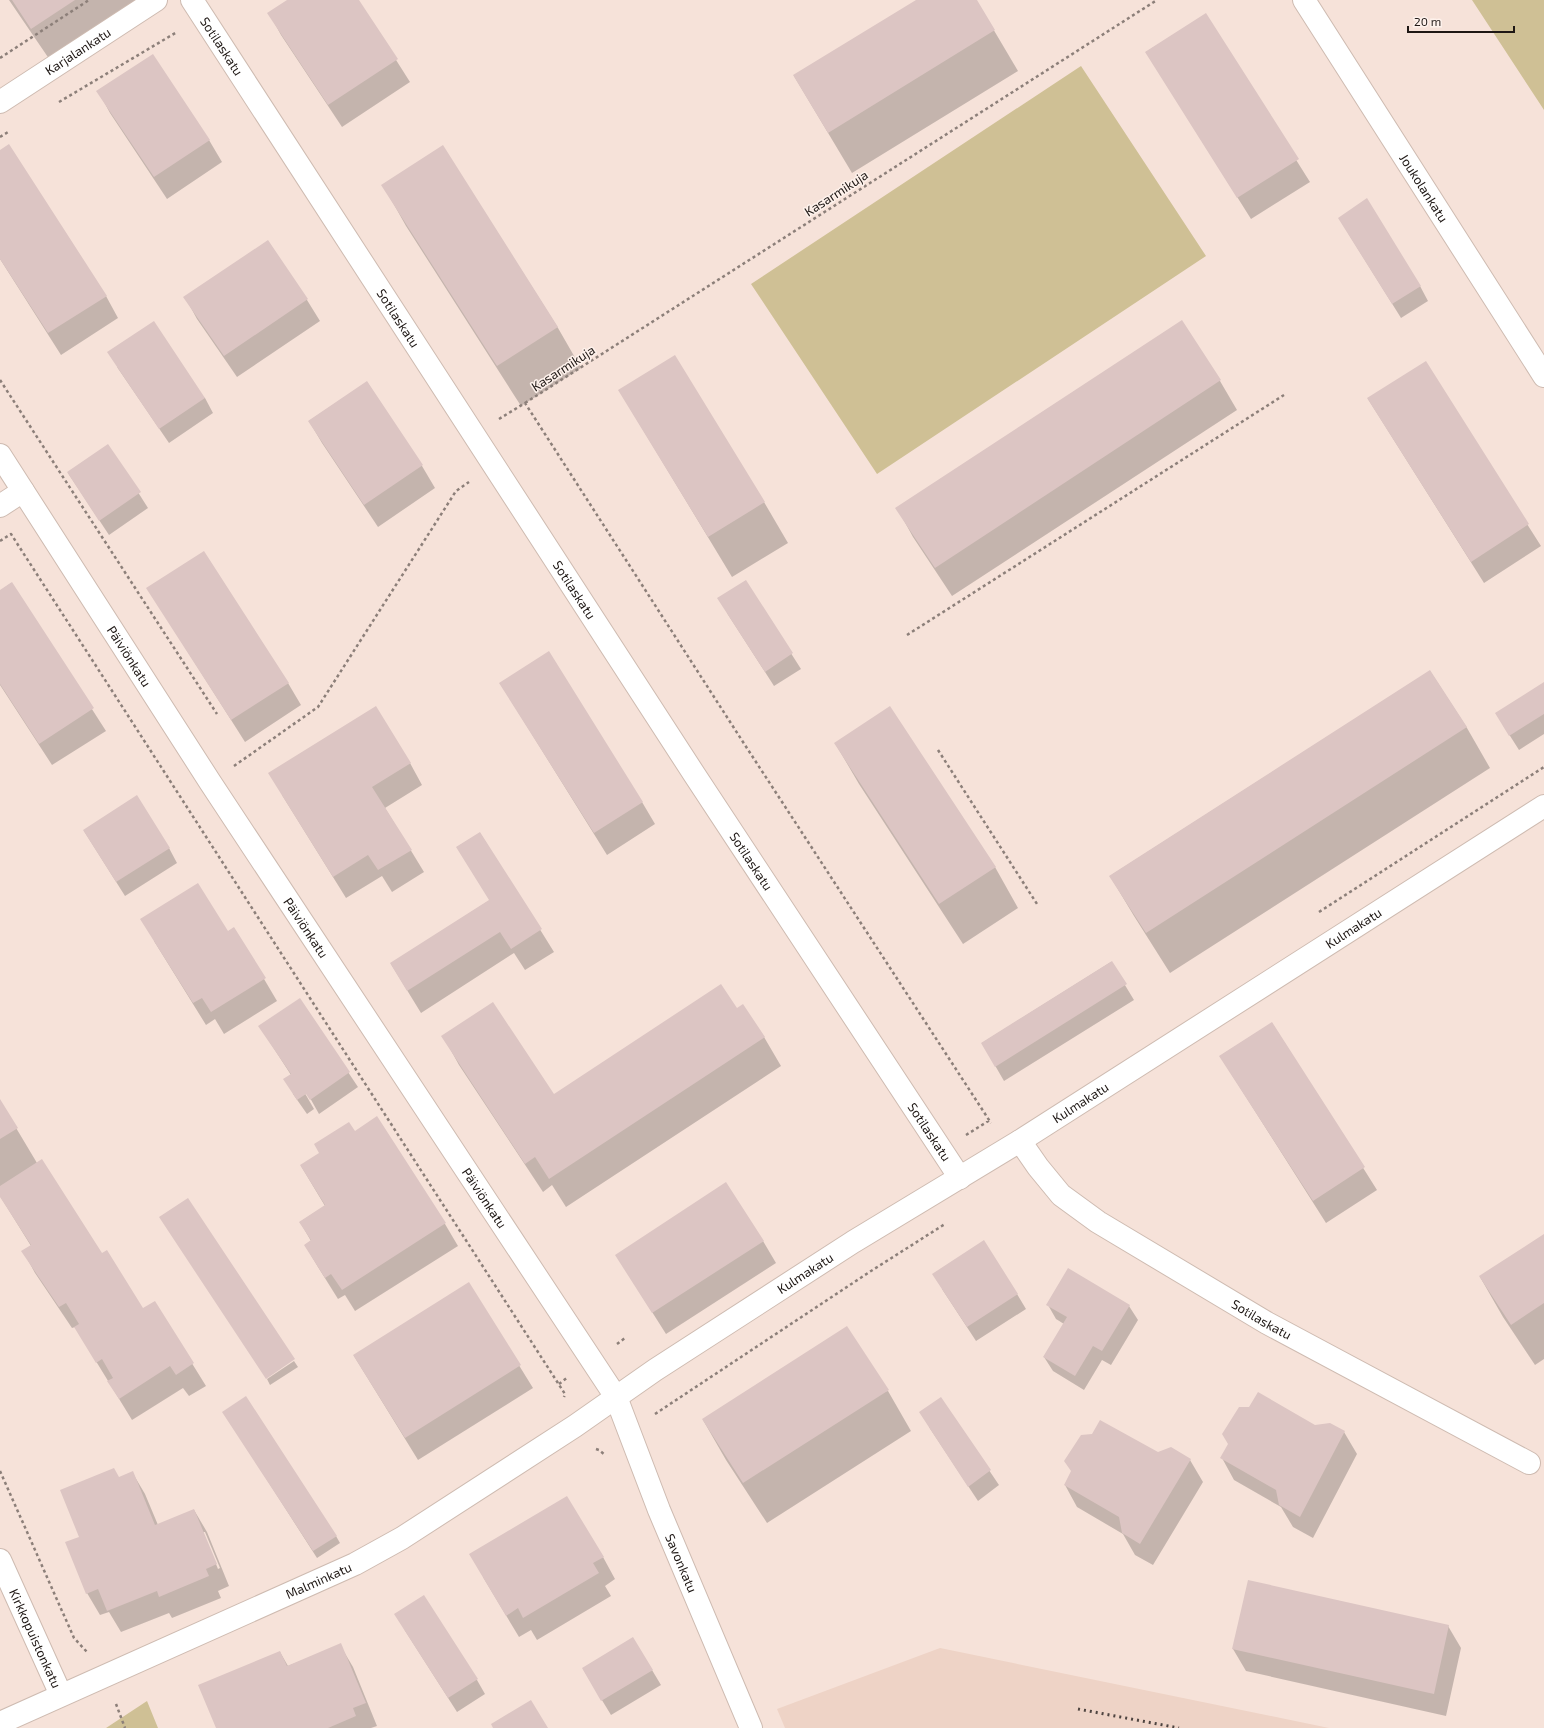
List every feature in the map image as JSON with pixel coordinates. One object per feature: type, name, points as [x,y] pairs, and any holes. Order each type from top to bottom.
[{"type":"street","name":"Karjalankatu","points":[[0,102],[156,0]]},
{"type":"street","name":"Joukolankatu","points":[[1304,0],[1544,376]]},
{"type":"street","name":"Sotilaskatu","points":[[197,8],[694,774],[960,1178]]},
{"type":"street","name":"Päiviönkatu","points":[[0,455],[210,782],[616,1397]]},
{"type":"street","points":[[0,506],[23,491]]},
{"type":"street","name":"Kulmakatu","points":[[616,1397],[655,1370],[853,1242],[1020,1141],[1544,806]]},
{"type":"street","name":"Sotilaskatu","points":[[1020,1141],[1038,1167],[1061,1195],[1098,1222],[1267,1323],[1529,1463]]},
{"type":"street","name":"Malminkatu","points":[[0,1723],[355,1564],[402,1538],[575,1426],[616,1397]]},
{"type":"street","name":"Savonkatu","points":[[616,1397],[659,1510],[751,1728]]},
{"type":"street","name":"Kirkkopuistonkatu","points":[[0,1560],[61,1695]]},
{"type":"path","points":[[0,58],[88,0]]},
{"type":"path","name":"Kasarmikuja","points":[[495,421],[1157,0]]},
{"type":"path","points":[[53,105],[197,8]]},
{"type":"path","points":[[0,137],[13,129]]},
{"type":"path","points":[[0,380],[217,714]]},
{"type":"path","points":[[907,635],[1284,395]]},
{"type":"path","points":[[525,403],[742,742],[993,1125]]},
{"type":"path","points":[[245,759],[318,707],[456,491],[495,466]]},
{"type":"path","points":[[0,541],[11,534],[562,1389],[565,1394],[564,1400]]},
{"type":"path","points":[[938,750],[1037,904]]},
{"type":"path","points":[[1316,913],[1544,767]]},
{"type":"path","points":[[968,1133],[990,1120]]},
{"type":"path","points":[[655,1414],[951,1220]]},
{"type":"path","points":[[594,1449],[600,1450],[608,1458]]},
{"type":"path","points":[[0,1471],[74,1638],[88,1653]]},
{"type":"path","points":[[115,1701],[125,1728]]},
{"type":"shaded area","points":[[1472,0],[1544,0],[1544,110]]},
{"type":"shaded area","points":[[1081,66],[1206,256],[877,474],[751,284]]},
{"type":"shaded area","points":[[940,1648],[1329,1728],[785,1728],[777,1709]]},
{"type":"shaded area","points":[[147,1701],[158,1728],[106,1728]]},
{"type":"building","points":[[12,0],[75,0],[31,29]]},
{"type":"building","points":[[287,0],[359,0],[398,59],[328,105],[267,13]]},
{"type":"building","points":[[916,0],[977,0],[995,30],[828,133],[793,75]]},
{"type":"building","points":[[1206,13],[1299,159],[1237,198],[1145,52]]},
{"type":"building","points":[[153,54],[210,140],[154,177],[96,91]]},
{"type":"building","points":[[9,144],[107,296],[48,333],[0,259],[0,150]]},
{"type":"building","points":[[443,145],[558,327],[497,366],[381,185]]},
{"type":"building","points":[[1367,198],[1421,286],[1392,304],[1338,218]]},
{"type":"building","points":[[268,240],[308,299],[224,356],[183,297]]},
{"type":"building","points":[[1182,320],[1221,380],[935,568],[895,508]]},
{"type":"building","points":[[154,321],[205,398],[159,429],[107,352]]},
{"type":"building","points":[[675,355],[765,502],[708,537],[618,390]]},
{"type":"building","points":[[1426,361],[1529,524],[1471,562],[1367,398]]},
{"type":"building","points":[[367,381],[423,465],[364,505],[308,421]]},
{"type":"building","points":[[108,444],[141,492],[99,521],[67,472]]},
{"type":"building","points":[[204,551],[289,683],[231,720],[146,588]]},
{"type":"building","points":[[746,580],[793,653],[765,672],[717,598]]},
{"type":"building","points":[[12,582],[94,708],[39,744],[0,684],[0,590]]},
{"type":"building","points":[[549,651],[643,802],[594,833],[499,683]]},
{"type":"building","points":[[1430,670],[1467,727],[1146,933],[1109,876]]},
{"type":"building","points":[[1544,682],[1544,714],[1509,736],[1495,713]]},
{"type":"building","points":[[376,706],[411,763],[372,787],[412,850],[378,870],[368,855],[333,877],[268,773]]},
{"type":"building","points":[[890,706],[996,867],[939,904],[834,743]]},
{"type":"building","points":[[137,795],[170,848],[116,882],[83,830]]},
{"type":"building","points":[[480,832],[542,929],[511,949],[500,932],[407,991],[390,963],[489,900],[456,847]]},
{"type":"building","points":[[198,883],[228,931],[234,927],[266,978],[211,1012],[202,998],[193,1003],[140,919]]},
{"type":"building","points":[[1112,961],[1127,984],[995,1067],[981,1043]]},
{"type":"building","points":[[721,984],[737,1008],[743,1004],[765,1037],[549,1179],[535,1157],[525,1164],[441,1036],[493,1002],[554,1094]]},
{"type":"building","points":[[300,998],[350,1072],[310,1100],[306,1094],[297,1100],[283,1079],[291,1074],[258,1026]]},
{"type":"building","points":[[1272,1022],[1365,1167],[1313,1201],[1219,1056]]},
{"type":"building","points":[[0,1099],[18,1128],[0,1139]]},
{"type":"building","points":[[377,1116],[446,1223],[342,1290],[331,1274],[325,1278],[304,1245],[311,1240],[299,1222],[325,1205],[300,1165],[319,1153],[314,1144],[349,1122],[355,1131]]},
{"type":"building","points":[[42,1159],[102,1253],[107,1250],[143,1308],[155,1301],[194,1363],[176,1375],[170,1366],[119,1399],[107,1381],[113,1378],[102,1359],[96,1363],[74,1327],[79,1324],[66,1303],[59,1307],[21,1251],[31,1245],[0,1197],[0,1186]]},
{"type":"building","points":[[726,1182],[764,1241],[652,1313],[615,1255]]},
{"type":"building","points":[[188,1198],[295,1359],[266,1379],[159,1217]]},
{"type":"building","points":[[1544,1234],[1544,1303],[1511,1325],[1479,1276]]},
{"type":"building","points":[[984,1240],[1018,1294],[967,1327],[932,1274]]},
{"type":"building","points":[[1068,1268],[1130,1305],[1102,1351],[1093,1346],[1075,1376],[1043,1357],[1067,1317],[1046,1305]]},
{"type":"building","points":[[469,1282],[521,1365],[405,1438],[353,1355]]},
{"type":"building","points":[[847,1326],[889,1390],[743,1483],[702,1419]]},
{"type":"building","points":[[1258,1392],[1315,1425],[1330,1423],[1345,1431],[1300,1517],[1279,1505],[1276,1490],[1220,1458],[1228,1444],[1222,1434],[1239,1407],[1249,1407]]},
{"type":"building","points":[[246,1396],[337,1536],[313,1551],[222,1412]]},
{"type":"building","points":[[941,1397],[991,1470],[968,1487],[919,1412]]},
{"type":"building","points":[[1100,1420],[1158,1452],[1171,1447],[1191,1459],[1140,1544],[1122,1533],[1119,1517],[1064,1485],[1071,1471],[1064,1461],[1081,1435],[1092,1434]]},
{"type":"building","points":[[114,1468],[119,1477],[133,1471],[155,1525],[194,1509],[217,1564],[206,1569],[209,1576],[159,1597],[157,1591],[107,1611],[98,1589],[86,1594],[65,1542],[79,1537],[60,1490]]},
{"type":"building","points":[[567,1496],[604,1557],[593,1563],[599,1573],[523,1618],[518,1608],[506,1616],[469,1554]]},
{"type":"building","points":[[1248,1580],[1449,1625],[1434,1694],[1232,1649]]},
{"type":"building","points":[[424,1595],[478,1679],[448,1698],[394,1614]]},
{"type":"building","points":[[633,1637],[653,1670],[601,1701],[582,1668]]},
{"type":"building","points":[[341,1643],[366,1703],[353,1708],[356,1716],[328,1728],[216,1728],[198,1685],[280,1651],[287,1666]]},
{"type":"building","points":[[531,1700],[548,1728],[493,1728],[491,1724]]},
{"type":"railway","points":[[1078,1709],[1179,1728]]}]
